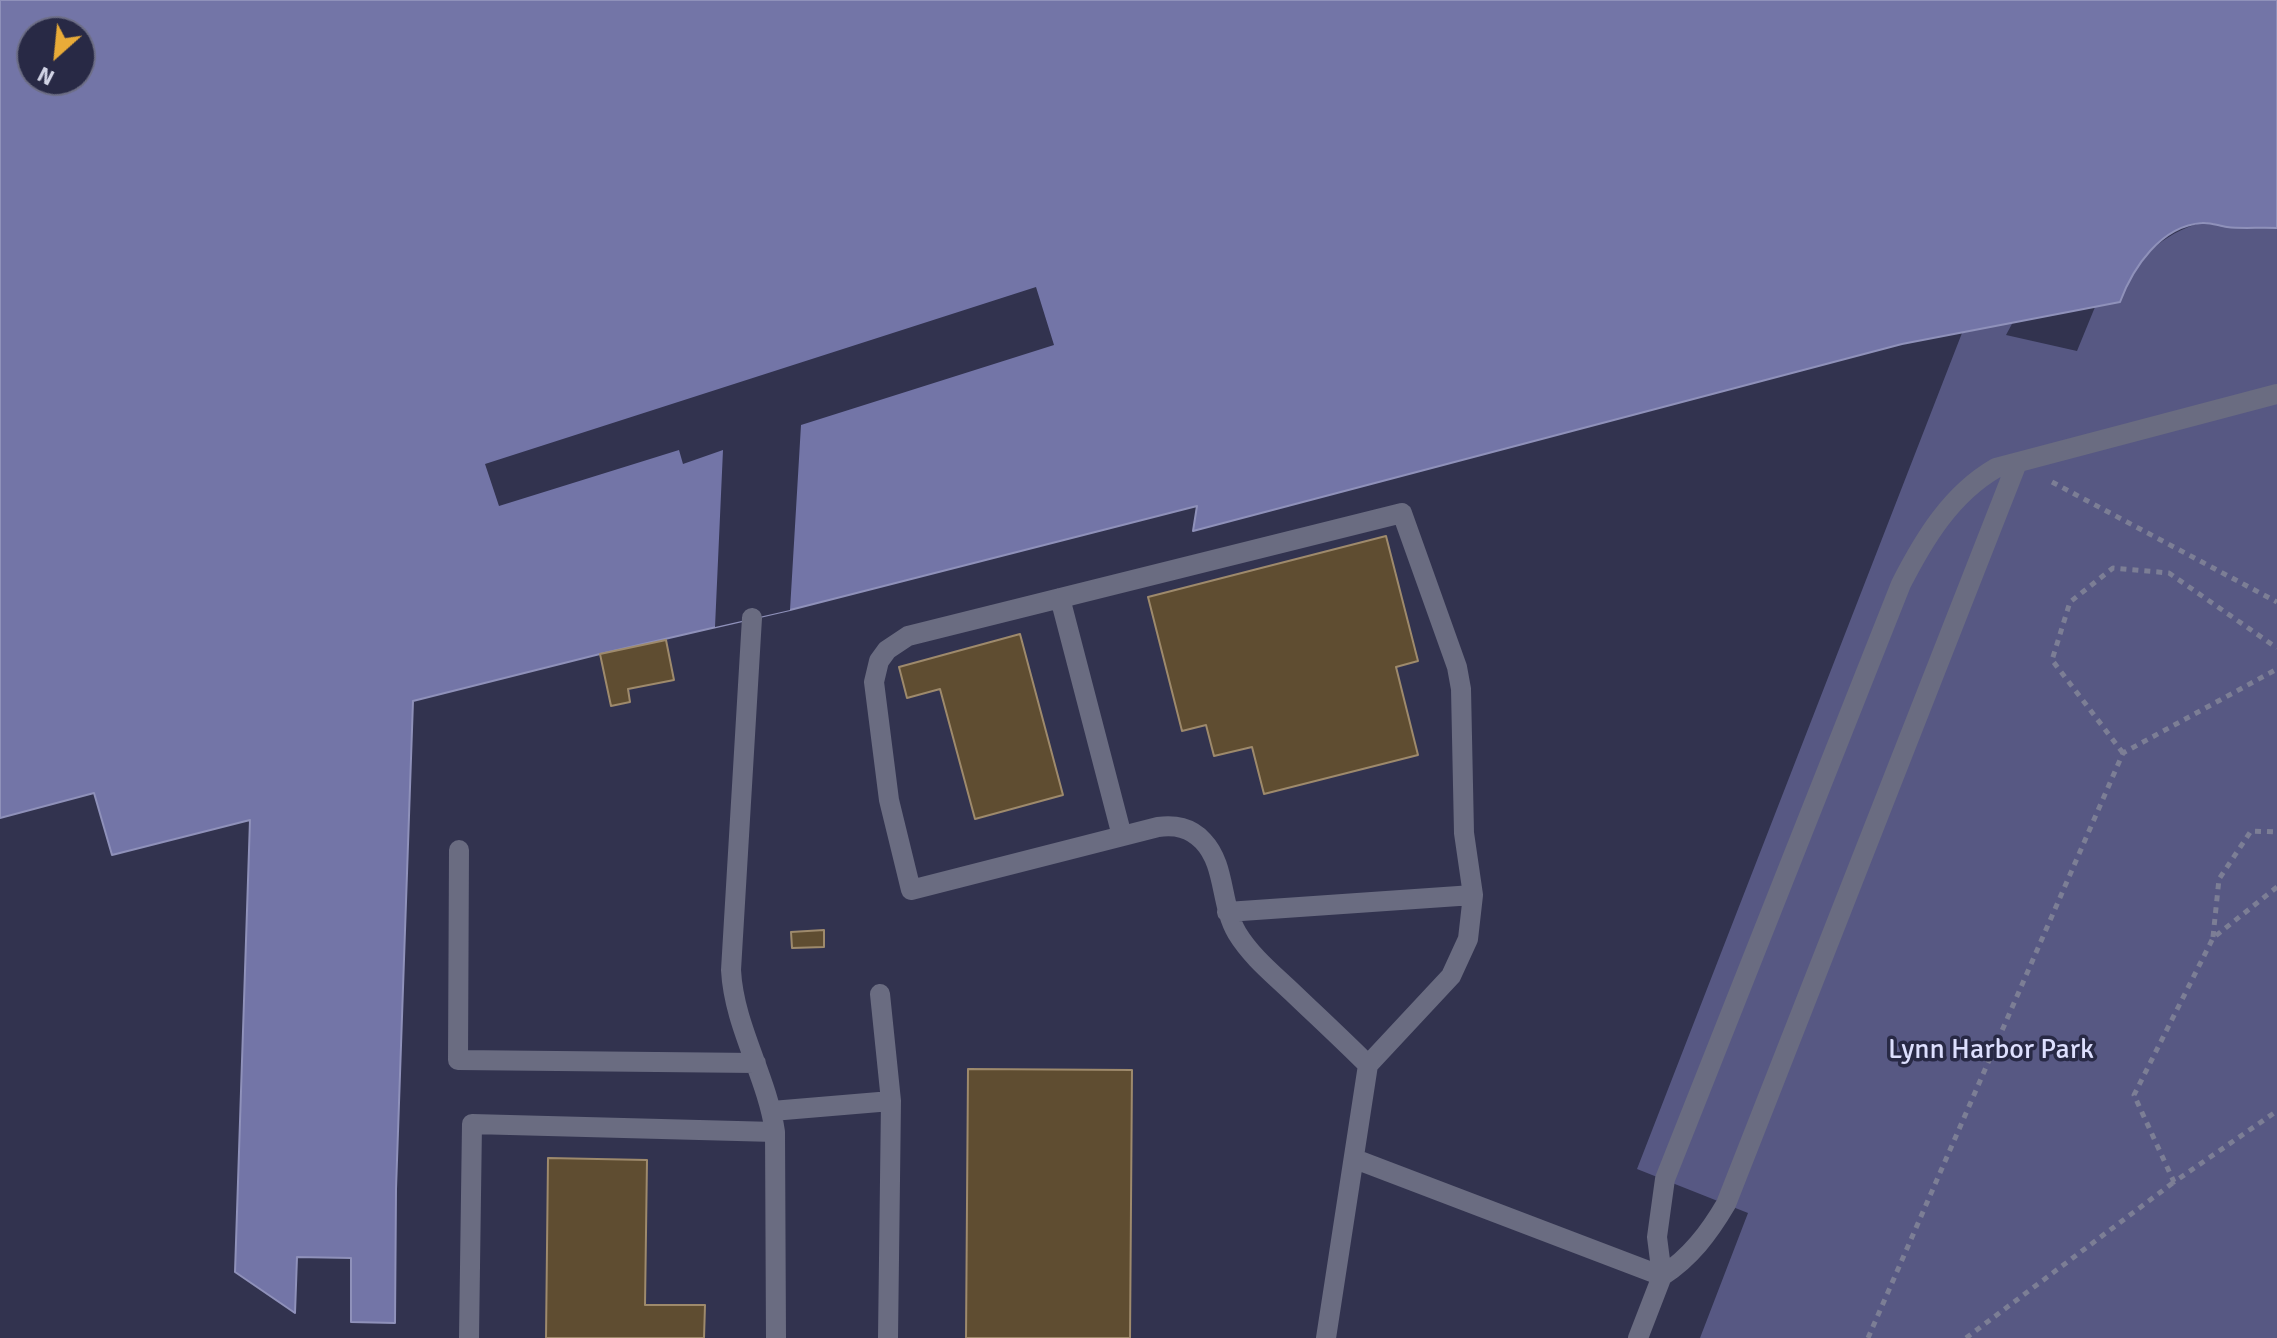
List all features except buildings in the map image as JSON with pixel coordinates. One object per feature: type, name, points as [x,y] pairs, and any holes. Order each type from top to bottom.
[{"type":"street","points":[[1662,1276],[1657,1237],[1665,1179],[1901,584],[1930,534],[1964,491],[1996,468],[2277,394]]},
{"type":"street","points":[[1638,1338],[1662,1276],[1697,1246],[1726,1204],[2017,463]]},
{"type":"street","points":[[1326,1338],[1368,1065],[1451,976],[1468,939],[1473,895],[1464,833],[1461,689],[1457,667],[1402,513],[908,636],[887,650],[879,661],[874,682],[889,800],[911,890],[1122,836],[1173,826],[1187,829],[1211,849],[1227,912],[1246,946],[1368,1065]]},
{"type":"street","points":[[1060,598],[1122,836]]},
{"type":"street","points":[[752,618],[731,970],[736,1009],[772,1111],[775,1132],[776,1338]]},
{"type":"street","points":[[459,850],[458,1060],[756,1063]]},
{"type":"street","points":[[1227,912],[1473,895]]},
{"type":"street","points":[[880,994],[891,1101],[888,1338]]},
{"type":"street","points":[[772,1111],[891,1101]]},
{"type":"street","points":[[469,1338],[472,1124],[775,1132]]},
{"type":"street","points":[[1355,1159],[1662,1276]]},
{"type":"path","points":[[2017,463],[2277,602]]},
{"type":"path","points":[[2123,753],[2052,660],[2070,602],[2113,568],[2169,573],[2277,648]]},
{"type":"path","points":[[1868,1338],[2123,753],[2277,669]]},
{"type":"path","points":[[2174,1182],[2134,1095],[2213,938],[2219,879],[2251,831],[2277,832]]},
{"type":"path","points":[[2213,938],[2277,887]]},
{"type":"path","points":[[1966,1338],[2174,1182],[2277,1111]]},
{"type":"green space","name":"Lynn Harbor Park","points":[[2203,222],[2227,227],[2277,228],[2277,1338],[1700,1338],[1748,1213],[1637,1169],[1962,333],[2013,322],[2006,335],[2077,351],[2095,307],[2121,298],[2143,259],[2163,241]]},
{"type":"shaded area","points":[[0,0],[2277,0],[2277,228],[2233,228],[2205,223],[2174,232],[2150,250],[2120,302],[1902,344],[1193,531],[1197,506],[790,610],[413,701],[396,1189],[395,1323],[351,1322],[351,1258],[297,1257],[295,1313],[235,1272],[250,820],[112,855],[94,793],[0,818]]},
{"type":"pier","points":[[1036,287],[1054,345],[801,425],[790,610],[715,627],[723,450],[683,464],[679,450],[499,506],[485,464]]}]
